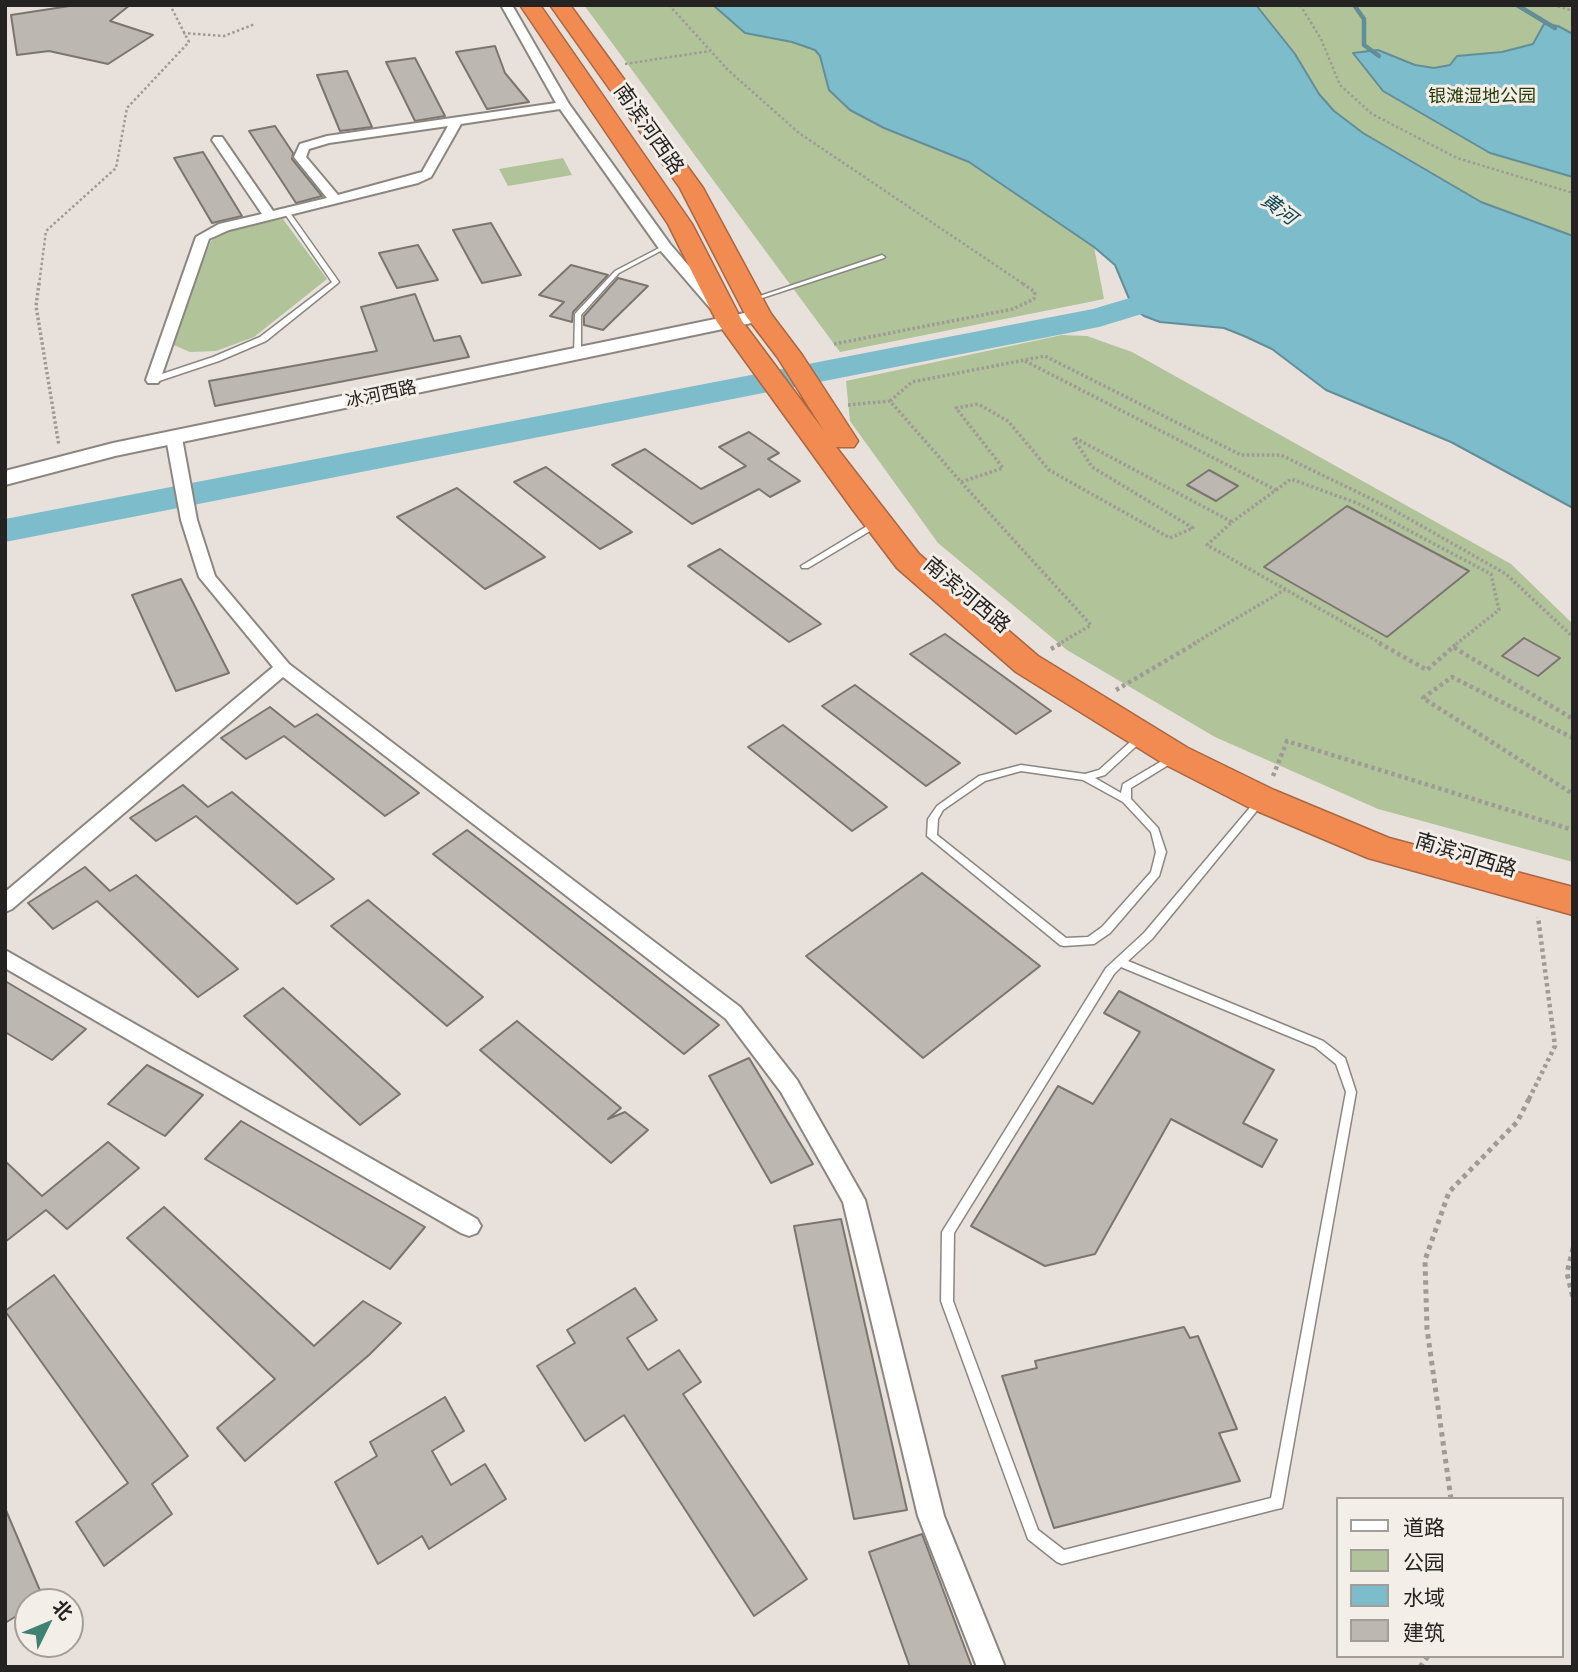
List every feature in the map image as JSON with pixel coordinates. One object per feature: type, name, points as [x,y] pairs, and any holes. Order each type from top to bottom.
[{"type":"highway","name":"南滨河西路","points":[[530,5],[680,224],[730,322],[760,362],[805,395],[921,556],[1040,656],[1266,791],[1380,849],[1573,901]]},
{"type":"highway","name":"南滨河西路","points":[[560,5],[691,188],[755,308],[789,355],[805,395],[877,523],[908,561],[1027,664],[1176,756],[1266,791],[1388,832],[1573,885]]},
{"type":"main road","name":"冰河西路","points":[[5,478],[174,438],[730,322],[755,308]]},
{"type":"street","name":"南滨河西路","points":[[506,5],[563,105],[665,247],[730,322]]},
{"type":"street","points":[[335,199],[300,157],[304,147],[327,140],[563,105]]},
{"type":"street","points":[[153,380],[203,237],[224,227],[414,180],[427,174],[458,119]]},
{"type":"street","points":[[218,140],[270,216]]},
{"type":"street","points":[[174,438],[189,520],[207,578],[283,668],[733,1013],[789,1086],[854,1200],[930,1516],[991,1667]]},
{"type":"street","points":[[5,904],[283,668]]},
{"type":"street","points":[[5,958],[469,1226]]},
{"type":"lane","points":[[153,380],[216,359],[263,339],[336,282],[286,212]]},
{"type":"lane","points":[[577,354],[577,314],[617,272],[665,247]]},
{"type":"lane","points":[[755,308],[882,257]]},
{"type":"lane","points":[[805,566],[877,523]]},
{"type":"lane","points":[[1085,777],[1126,800],[1155,831],[1161,852],[1156,873],[1106,930],[1090,941],[1063,942],[932,836],[933,819],[940,808],[982,778],[1021,768],[1085,777],[1102,773],[1143,736]]},
{"type":"lane","points":[[1126,800],[1126,786],[1176,756]]},
{"type":"lane","points":[[1120,962],[1320,1044],[1341,1061],[1351,1092],[1277,1503],[1062,1557],[1033,1534],[947,1301],[948,1232],[1110,971],[1148,936],[1266,791]]},
{"type":"path","points":[[63,464],[51,410],[36,306],[46,231],[116,168],[127,108],[189,42],[170,5]]},
{"type":"path","points":[[669,5],[711,51],[799,133],[1035,292],[1034,299],[1013,309],[834,344]]},
{"type":"path","points":[[1300,5],[1321,39],[1340,85],[1372,114],[1457,158],[1573,192]]},
{"type":"path","points":[[1553,5],[1573,11]]},
{"type":"path","points":[[183,33],[224,36],[255,24]]},
{"type":"path","points":[[606,67],[711,51]]},
{"type":"path","points":[[890,401],[912,382],[1045,356],[1241,455],[1281,455],[1390,508],[1506,574],[1573,637]]},
{"type":"path","points":[[1024,360],[1276,490]]},
{"type":"path","points":[[805,395],[890,401],[1091,625],[1040,656]]},
{"type":"path","points":[[961,482],[1003,468],[956,408],[978,404],[1008,421],[1049,470],[1170,538],[1193,528],[1092,467],[1072,436],[1232,523]]},
{"type":"path","points":[[1291,479],[1357,503],[1491,574],[1499,610],[1427,670],[1207,545],[1276,490],[1291,479]]},
{"type":"path","points":[[1106,696],[1287,589]]},
{"type":"path","points":[[1453,647],[1573,719]]},
{"type":"path","points":[[1573,738],[1452,677],[1423,698],[1573,794]]},
{"type":"path","points":[[1266,791],[1287,741],[1573,830]]},
{"type":"path","points":[[1451,1497],[1443,1418],[1427,1328],[1425,1260],[1449,1192],[1517,1122],[1555,1046],[1534,892]]},
{"type":"path","points":[[1573,1248],[1567,1273],[1573,1298]]},
{"type":"green space","points":[[584,5],[713,5],[745,33],[792,42],[815,50],[820,56],[829,90],[850,110],[884,128],[969,162],[1094,247],[1104,299],[840,352]]},
{"type":"green space","name":"银滩湿地公园","points":[[1256,5],[1573,5],[1573,236],[1481,202],[1363,133],[1334,111],[1319,94],[1295,54]]},
{"type":"green space","points":[[563,158],[572,175],[508,186],[499,169]]},
{"type":"green space","points":[[283,219],[327,279],[254,337],[216,351],[190,352],[171,344],[211,241],[225,231]]},
{"type":"green space","points":[[1062,335],[1087,336],[1132,352],[1511,564],[1573,624],[1573,862],[1378,809],[1215,737],[1067,650],[938,543],[850,421],[846,381]]},
{"type":"water","name":"黄河","points":[[713,5],[1256,5],[1295,54],[1319,94],[1334,111],[1363,133],[1481,202],[1573,236],[1573,508],[1451,442],[1326,390],[1272,349],[1244,336],[1224,328],[1160,322],[1144,316],[1133,308],[1115,265],[1094,247],[969,162],[884,128],[850,110],[829,90],[820,56],[815,50],[792,42],[745,33]]},
{"type":"water","points":[[1544,24],[1558,26],[1573,34],[1573,177],[1490,153],[1383,91],[1353,53],[1378,50],[1415,65],[1434,68],[1450,65],[1457,56],[1502,52],[1533,44]]},
{"type":"building","points":[[76,5],[130,5],[110,21],[153,35],[108,64],[49,51],[17,55],[11,15]]},
{"type":"building","points":[[495,46],[505,73],[529,102],[487,109],[456,52]]},
{"type":"building","points":[[415,58],[445,116],[415,121],[386,62]]},
{"type":"building","points":[[347,71],[372,127],[340,131],[317,75]]},
{"type":"building","points":[[275,126],[293,153],[292,159],[322,196],[296,203],[249,131]]},
{"type":"building","points":[[203,152],[242,216],[212,223],[174,158]]},
{"type":"building","points":[[491,223],[521,275],[482,283],[453,230]]},
{"type":"building","points":[[418,245],[438,280],[397,288],[379,253]]},
{"type":"building","points":[[571,265],[608,275],[573,312],[572,322],[550,316],[564,302],[539,295]]},
{"type":"building","points":[[618,278],[648,286],[603,330],[584,325],[584,316]]},
{"type":"building","points":[[415,294],[434,341],[460,336],[469,357],[215,406],[209,381],[377,351],[361,307]]},
{"type":"building","points":[[749,432],[779,453],[768,459],[800,481],[770,497],[759,489],[692,524],[612,465],[645,449],[701,489],[746,466],[719,447]]},
{"type":"building","points":[[546,467],[632,532],[600,549],[514,482]]},
{"type":"building","points":[[1209,470],[1238,486],[1216,501],[1187,485]]},
{"type":"building","points":[[457,488],[545,557],[485,589],[397,517]]},
{"type":"building","points":[[1347,506],[1469,571],[1387,637],[1264,567]]},
{"type":"building","points":[[720,549],[821,624],[789,642],[688,566]]},
{"type":"building","points":[[181,579],[229,673],[176,691],[132,595]]},
{"type":"building","points":[[945,634],[1051,711],[1016,734],[910,654]]},
{"type":"building","points":[[1524,638],[1560,658],[1538,676],[1502,656]]},
{"type":"building","points":[[855,685],[960,763],[926,786],[822,706]]},
{"type":"building","points":[[270,707],[295,727],[317,714],[419,793],[385,816],[284,736],[246,759],[221,738]]},
{"type":"building","points":[[783,725],[887,807],[852,831],[748,747]]},
{"type":"building","points":[[183,785],[208,807],[232,792],[334,879],[297,904],[196,816],[156,841],[130,818]]},
{"type":"building","points":[[467,830],[719,1025],[684,1054],[433,854]]},
{"type":"building","points":[[85,867],[110,891],[136,875],[238,969],[198,997],[97,901],[53,929],[28,903]]},
{"type":"building","points":[[922,873],[1040,966],[923,1058],[806,956]]},
{"type":"building","points":[[368,900],[483,997],[447,1026],[331,926]]},
{"type":"building","points":[[5,981],[86,1029],[52,1060],[5,1032]]},
{"type":"building","points":[[283,988],[400,1094],[360,1125],[244,1016]]},
{"type":"building","points":[[1119,991],[1274,1070],[1243,1123],[1277,1140],[1262,1167],[1171,1119],[1095,1254],[1045,1266],[971,1226],[1058,1086],[1093,1104],[1140,1032],[1104,1013]]},
{"type":"building","points":[[517,1021],[621,1108],[608,1119],[625,1112],[648,1130],[611,1163],[480,1050]]},
{"type":"building","points":[[749,1058],[813,1164],[771,1183],[709,1076]]},
{"type":"building","points":[[147,1065],[203,1095],[165,1136],[108,1104]]},
{"type":"building","points":[[241,1121],[425,1227],[390,1269],[205,1159]]},
{"type":"building","points":[[108,1142],[139,1168],[67,1229],[46,1210],[5,1242],[5,1161],[42,1196]]},
{"type":"building","points":[[164,1207],[314,1346],[363,1301],[401,1323],[369,1355],[245,1461],[217,1428],[275,1379],[127,1238]]},
{"type":"building","points":[[841,1219],[907,1510],[854,1519],[794,1226]]},
{"type":"building","points":[[54,1275],[188,1456],[152,1484],[172,1514],[104,1566],[76,1522],[128,1483],[5,1311]]},
{"type":"building","points":[[635,1288],[657,1320],[627,1338],[648,1370],[679,1350],[701,1382],[683,1394],[807,1579],[754,1616],[624,1415],[585,1441],[537,1366],[575,1343],[567,1330]]},
{"type":"building","points":[[1184,1327],[1190,1338],[1198,1336],[1237,1429],[1219,1433],[1240,1481],[1054,1528],[1002,1376],[1037,1368],[1035,1361]]},
{"type":"building","points":[[445,1397],[464,1431],[432,1451],[451,1485],[485,1464],[506,1499],[429,1549],[422,1536],[378,1564],[335,1482],[377,1456],[370,1442]]},
{"type":"building","points":[[5,1508],[39,1588],[14,1588],[14,1618],[5,1623]]},
{"type":"building","points":[[922,1534],[972,1667],[910,1667],[869,1552]]},
{"type":"waterway","points":[[1354,5],[1364,19],[1364,45],[1379,56]]},
{"type":"waterway","points":[[1517,5],[1555,28]]},
{"type":"waterway","points":[[5,531],[1099,317],[1190,289]]}]
